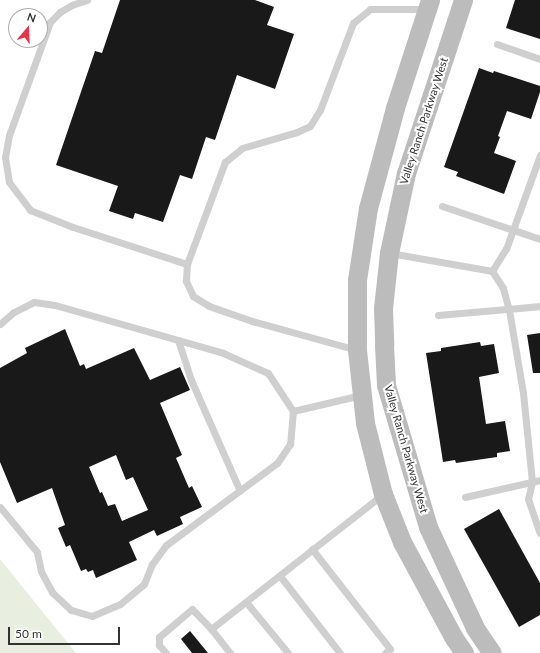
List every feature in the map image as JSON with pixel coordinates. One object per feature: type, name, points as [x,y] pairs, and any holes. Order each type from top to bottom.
[{"type":"main road","name":"Valley Ranch Parkway West","points":[[463,0],[406,173],[389,253],[383,308],[386,385],[428,527],[475,628],[492,653]]},
{"type":"main road","points":[[428,4],[377,168],[368,208],[357,280],[357,350],[365,423],[383,494],[402,542],[464,653]]},
{"type":"main road","points":[[362,249],[389,253]]},
{"type":"main road","points":[[428,591],[453,580]]},
{"type":"lane","points":[[87,0],[72,5],[60,12],[50,22],[9,135],[5,157],[9,182],[30,210],[73,227],[187,264]]},
{"type":"lane","points":[[357,350],[252,321],[209,306],[194,296],[186,281],[187,264],[225,162],[242,148],[297,132],[310,126],[320,110],[353,23],[370,9],[428,4]]},
{"type":"lane","points":[[496,44],[540,59]]},
{"type":"lane","points":[[492,271],[506,249],[514,231],[540,155]]},
{"type":"lane","points":[[442,206],[540,239]]},
{"type":"lane","points":[[389,253],[492,271],[504,288],[523,393],[532,482],[528,499],[540,533]]},
{"type":"lane","points":[[0,324],[14,312],[34,302],[54,305],[223,353],[268,373],[293,411],[290,444],[277,464],[166,545],[152,564],[144,584],[120,604],[92,616],[71,610],[52,592],[41,571],[37,552],[0,507]]},
{"type":"lane","points":[[438,314],[509,310],[540,306]]},
{"type":"lane","points":[[178,340],[191,380],[240,491]]},
{"type":"lane","points":[[293,411],[361,395]]},
{"type":"lane","points":[[465,497],[540,480]]},
{"type":"lane","points":[[211,629],[383,494]]},
{"type":"lane","points":[[312,549],[390,649],[385,653]]},
{"type":"lane","points":[[280,576],[340,653]]},
{"type":"lane","points":[[246,602],[288,653]]},
{"type":"lane","points":[[166,653],[159,645],[159,637],[192,609],[211,629],[230,653]]},
{"type":"green space","points":[[0,559],[76,653],[0,653]]},
{"type":"building","points":[[120,0],[255,0],[274,7],[267,25],[294,34],[275,89],[237,75],[215,140],[206,137],[192,179],[180,175],[163,222],[135,213],[133,219],[109,211],[118,186],[56,165],[95,51],[102,53]]},
{"type":"building","points":[[515,0],[540,0],[540,39],[506,28]]},
{"type":"building","points":[[479,68],[493,73],[494,71],[540,86],[540,92],[531,119],[507,111],[498,136],[500,137],[494,153],[516,161],[504,194],[456,176],[458,172],[444,167]]},
{"type":"building","points":[[65,329],[80,366],[84,364],[86,369],[134,348],[150,380],[180,367],[190,390],[160,403],[182,455],[176,458],[189,488],[192,486],[202,507],[180,517],[183,524],[157,536],[154,530],[129,542],[137,560],[96,578],[93,570],[88,572],[86,569],[81,571],[70,545],[66,547],[58,528],[65,525],[52,488],[17,503],[0,462],[0,368],[27,353],[25,348]],"holes":[[[116,455],[126,480],[133,477],[148,510],[122,521],[115,504],[108,506],[102,492],[100,493],[89,467]]]},
{"type":"building","points":[[540,333],[540,373],[533,373],[527,335]]},
{"type":"building","points":[[480,342],[481,346],[494,344],[499,373],[479,377],[486,424],[505,421],[510,451],[497,453],[497,457],[456,463],[455,460],[443,462],[426,353],[441,351],[441,348]]},
{"type":"building","points":[[499,509],[540,583],[540,615],[519,627],[464,529]]},
{"type":"building","points":[[190,631],[208,653],[192,653],[181,639]]}]
